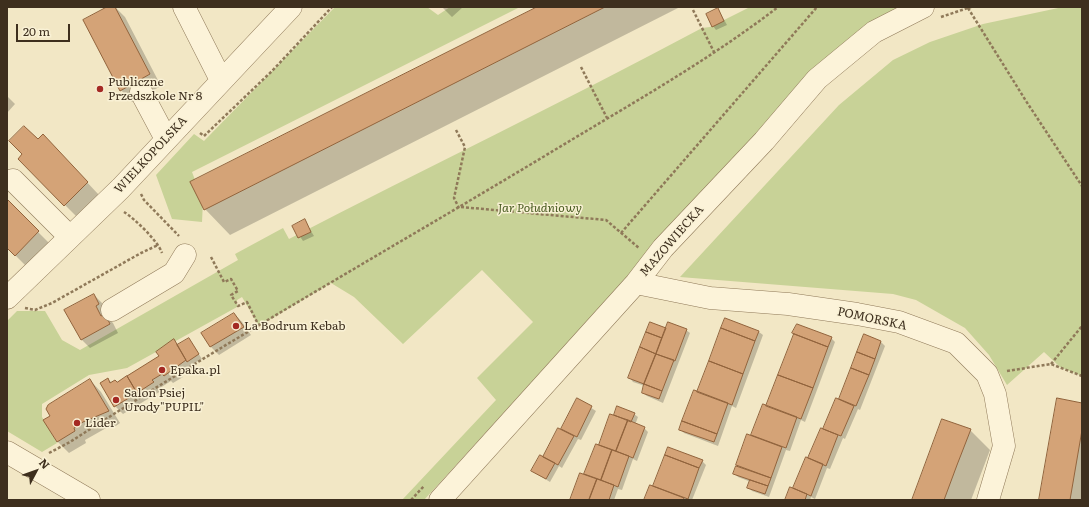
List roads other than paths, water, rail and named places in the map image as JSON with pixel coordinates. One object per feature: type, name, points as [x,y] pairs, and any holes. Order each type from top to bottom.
[{"type":"street","points":[[184,7],[221,80]]},
{"type":"street","name":"WIELKOPOLSKA","points":[[14,291],[122,188],[221,80],[291,7]]},
{"type":"street","name":"MAZOWIECKA","points":[[440,500],[636,283],[663,248],[764,141],[817,79],[874,32],[930,13]]},
{"type":"street","points":[[141,92],[166,139]]},
{"type":"street","points":[[13,180],[70,237]]},
{"type":"street","points":[[112,310],[174,273],[183,246]]},
{"type":"street","name":"POMORSKA","points":[[636,283],[710,298],[788,304],[857,314],[899,322],[956,343],[987,374],[995,394],[1004,446],[988,500]]},
{"type":"street","points":[[7,452],[89,500]]},
{"type":"place","name":"Publiczne Przedszkole Nr 8","points":[[100,89]]},
{"type":"place","name":"La Bodrum Kebab","points":[[236,326]]},
{"type":"place","name":"Epaka.pl","points":[[162,370]]},
{"type":"place","name":"Salon Psiej Urody\"PUPIL\"","points":[[116,400]]},
{"type":"place","name":"Lider","points":[[77,423]]},
{"type":"park label","name":"Jar Południowy","points":[[540,208]]}]
